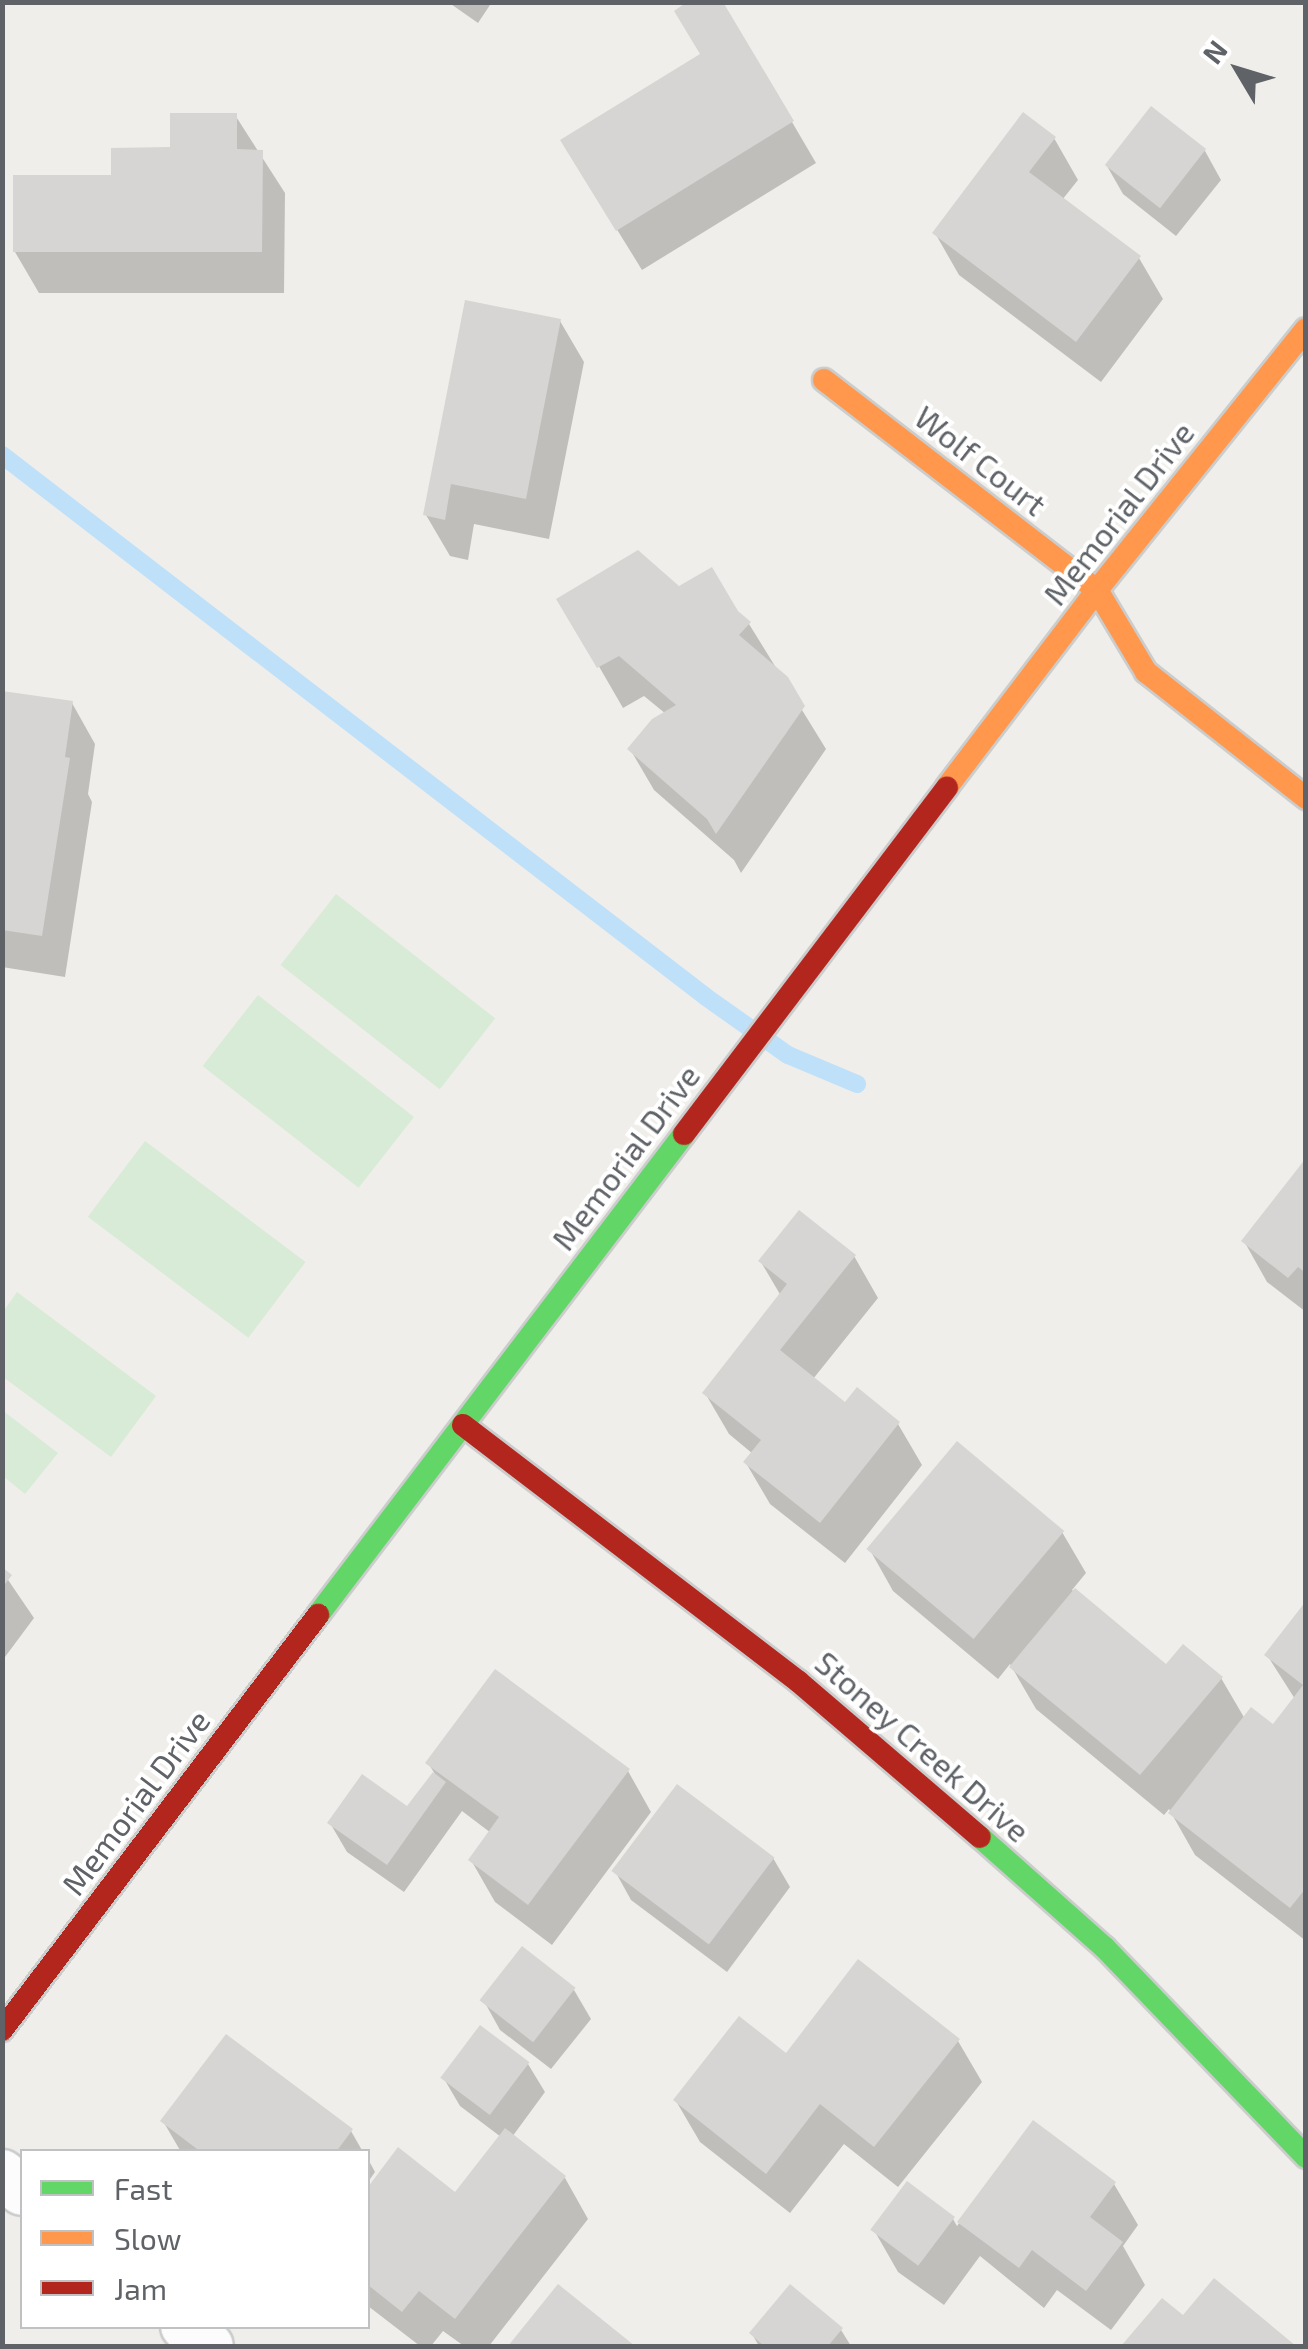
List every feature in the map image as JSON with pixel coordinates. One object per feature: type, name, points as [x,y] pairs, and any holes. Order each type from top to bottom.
[{"type":"street","name":"Memorial Drive","points":[[2,2030],[1097,590],[1306,328]]},
{"type":"street","name":"Wolf Court","points":[[824,380],[1097,590]]},
{"type":"street","points":[[1097,590],[1146,672],[1306,798]]},
{"type":"street","name":"Stoney Creek Drive","points":[[463,1424],[800,1682],[928,1790],[1105,1948],[1200,2042],[1306,2157]]},
{"type":"street","points":[[189,2329],[209,2346]]},
{"type":"green space","points":[[336,894],[495,1018],[440,1089],[281,965]]},
{"type":"green space","points":[[258,995],[414,1117],[359,1188],[203,1066]]},
{"type":"green space","points":[[145,1141],[306,1262],[248,1338],[88,1217]]},
{"type":"green space","points":[[17,1292],[156,1396],[111,1457],[3,1377],[3,1312]]},
{"type":"green space","points":[[2,1410],[58,1453],[25,1494],[3,1476]]},
{"type":"building","points":[[687,2],[723,2],[794,121],[616,231],[560,140],[700,54],[674,11]]},
{"type":"building","points":[[1151,106],[1206,149],[1160,208],[1105,165]]},
{"type":"building","points":[[1023,112],[1056,137],[1029,172],[1141,256],[1076,342],[932,233]]},
{"type":"building","points":[[170,113],[237,113],[237,149],[263,150],[262,252],[13,252],[13,175],[111,175],[111,148],[170,147]]},
{"type":"building","points":[[465,300],[561,319],[526,499],[451,484],[445,520],[423,515]]},
{"type":"building","points":[[638,550],[679,586],[712,567],[738,611],[751,622],[739,635],[788,677],[805,706],[716,834],[707,819],[627,749],[652,719],[676,705],[619,656],[597,668],[556,599]]},
{"type":"building","points":[[2,691],[73,701],[65,757],[70,758],[42,936],[2,930]]},
{"type":"building","points":[[1306,1158],[1306,1273],[1298,1267],[1288,1278],[1241,1241]]},
{"type":"building","points":[[799,1210],[856,1255],[780,1350],[845,1402],[857,1387],[900,1422],[820,1523],[743,1462],[761,1440],[702,1393],[787,1284],[758,1261]]},
{"type":"building","points":[[957,1441],[1064,1531],[974,1639],[866,1549]]},
{"type":"building","points":[[2,1567],[12,1575],[2,1588]]},
{"type":"building","points":[[1075,1588],[1166,1664],[1183,1644],[1223,1677],[1140,1775],[1009,1667]]},
{"type":"building","points":[[1306,1601],[1306,1888],[1290,1908],[1168,1813],[1251,1707],[1273,1724],[1303,1685],[1264,1655]]},
{"type":"building","points":[[495,1669],[630,1769],[528,1905],[468,1860],[499,1817],[425,1763]]},
{"type":"building","points":[[433,1772],[446,1782],[387,1865],[327,1823],[362,1774],[407,1806]]},
{"type":"building","points":[[677,1784],[774,1857],[709,1944],[611,1871]]},
{"type":"building","points":[[522,1946],[576,1988],[533,2042],[480,2000]]},
{"type":"building","points":[[858,1959],[960,2039],[874,2147],[820,2104],[766,2174],[673,2100],[739,2016],[786,2053]]},
{"type":"building","points":[[480,2025],[530,2062],[490,2115],[440,2078]]},
{"type":"building","points":[[226,2034],[353,2129],[338,2149],[197,2149],[160,2121]]},
{"type":"building","points":[[1033,2120],[1116,2182],[1090,2217],[1123,2242],[1086,2291],[1032,2250],[1019,2268],[957,2222]]},
{"type":"building","points":[[505,2128],[566,2176],[455,2319],[419,2291],[402,2312],[370,2287],[370,2184],[398,2147],[455,2192]]},
{"type":"building","points":[[907,2181],[955,2217],[918,2266],[870,2230]]},
{"type":"building","points":[[1214,2278],[1296,2346],[1121,2346],[1162,2298],[1183,2315]]},
{"type":"building","points":[[558,2284],[635,2346],[508,2346]]},
{"type":"building","points":[[790,2284],[843,2328],[828,2346],[764,2346],[749,2333]]},
{"type":"waterway","points":[[2,455],[706,997],[788,1055],[857,1084]]},
{"type":"traffic: fast","points":[[318,1615],[684,1134]]},
{"type":"traffic: fast","points":[[980,1837],[1105,1948],[1306,2157]]},
{"type":"traffic: slow","points":[[947,787],[1097,590],[1306,329]]},
{"type":"traffic: slow","points":[[824,380],[1097,590],[1146,672],[1306,798]]},
{"type":"traffic: jam","points":[[684,1134],[947,787]]},
{"type":"traffic: jam","points":[[463,1425],[799,1682],[980,1837]]},
{"type":"traffic: jam","points":[[2,2030],[318,1615]]}]
